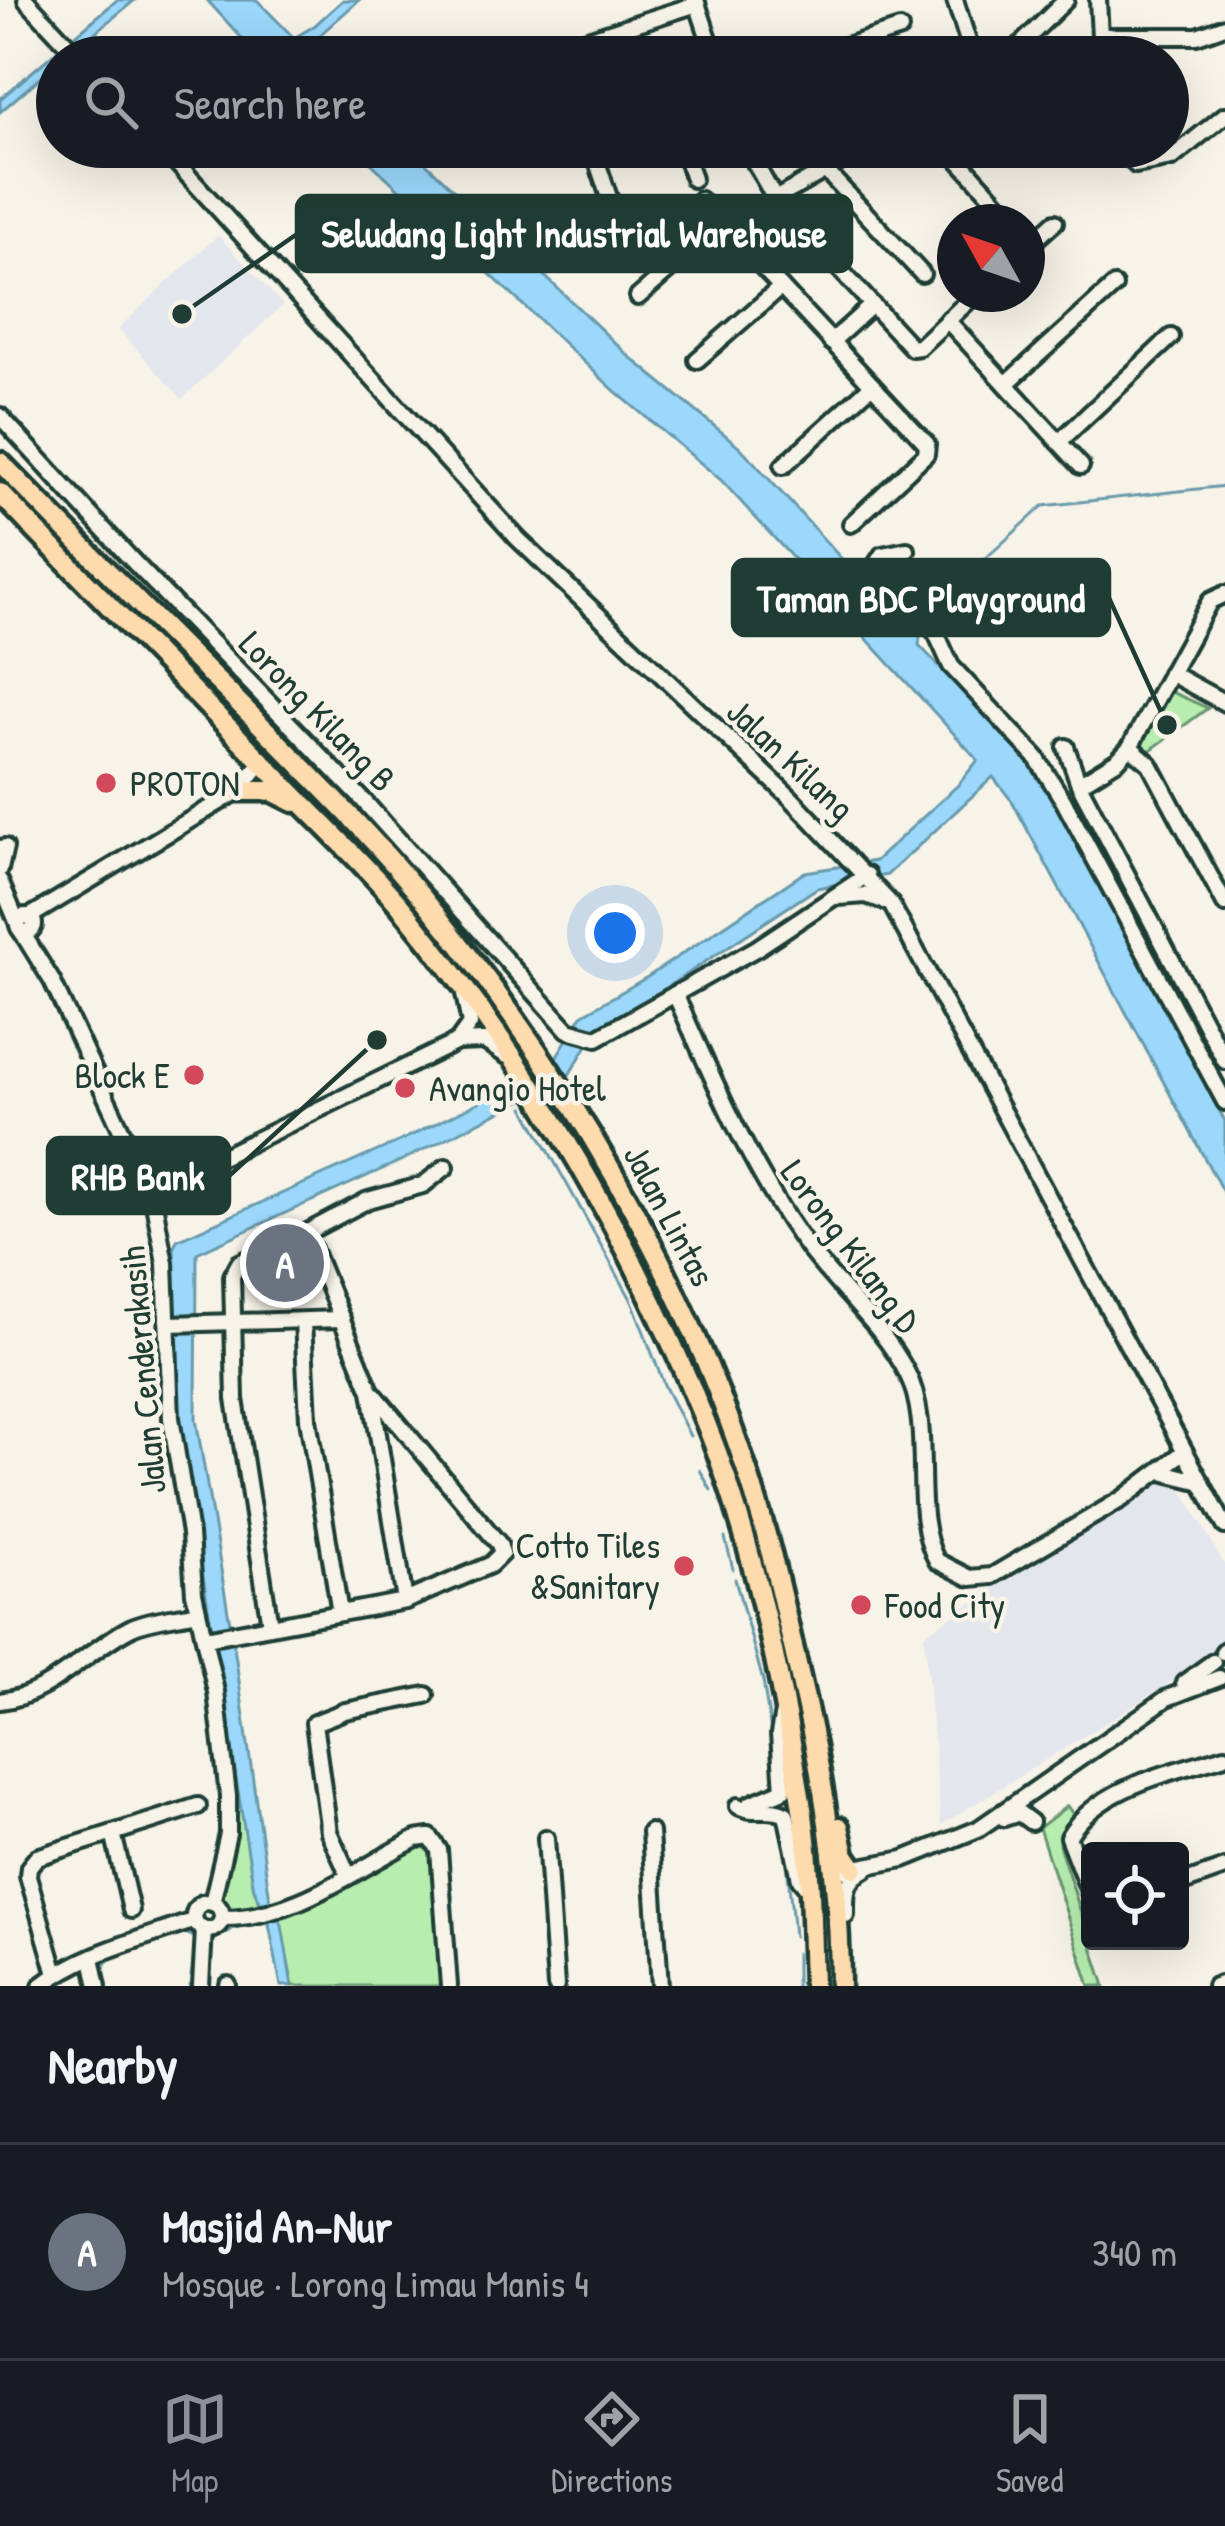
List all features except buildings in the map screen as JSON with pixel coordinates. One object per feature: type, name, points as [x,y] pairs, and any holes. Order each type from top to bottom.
[{"type":"highway","name":"Jalan Lintas","points":[[0,463],[351,817],[433,910],[582,1120],[643,1228],[676,1292],[739,1448],[780,1588],[821,1772],[840,1939],[840,1986]]},
{"type":"highway","name":"Jalan Lintas","points":[[0,493],[88,601],[100,608],[109,604],[411,919],[524,1076],[583,1169],[708,1428],[747,1555],[801,1797],[818,1986]]},
{"type":"highway","points":[[109,604],[117,589],[113,578]]},
{"type":"highway","points":[[262,762],[267,749],[265,730]]},
{"type":"highway","points":[[238,791],[272,790],[309,810]]},
{"type":"highway","points":[[351,817],[348,833],[371,873]]},
{"type":"highway","points":[[780,1588],[783,1629],[812,1777],[812,1785],[801,1797]]},
{"type":"highway","points":[[821,1772],[838,1816],[844,1856],[862,1867]]},
{"type":"highway","points":[[818,1986],[817,1881],[831,1873]]},
{"type":"street","points":[[26,0],[60,36]]},
{"type":"street","points":[[955,0],[966,36]]},
{"type":"street","points":[[1029,36],[1066,0]]},
{"type":"street","points":[[1098,0],[1100,36],[1197,36],[1225,26]]},
{"type":"street","points":[[594,36],[696,1],[708,36]]},
{"type":"street","points":[[878,36],[900,29]]},
{"type":"street","points":[[1189,144],[1225,115]]},
{"type":"street","name":"Jalan Kilang","points":[[181,168],[518,539],[841,848],[891,904],[1225,1526]]},
{"type":"street","points":[[599,168],[617,224]]},
{"type":"street","points":[[690,168],[693,179]]},
{"type":"street","points":[[758,168],[775,199],[916,349],[956,312]]},
{"type":"street","points":[[775,199],[829,168]]},
{"type":"street","points":[[966,168],[997,202]]},
{"type":"street","points":[[825,170],[922,274]]},
{"type":"street","points":[[700,200],[927,448],[851,524]]},
{"type":"street","points":[[1045,231],[1055,222]]},
{"type":"street","points":[[638,297],[722,224]]},
{"type":"street","points":[[1006,384],[1114,286]]},
{"type":"street","points":[[698,360],[781,287]]},
{"type":"street","points":[[831,342],[872,304]]},
{"type":"street","points":[[947,320],[1081,466]]},
{"type":"street","points":[[1059,442],[1171,337]]},
{"type":"street","points":[[783,466],[872,385]]},
{"type":"street","name":"Lorong Kilang B","points":[[0,416],[363,800],[568,1030],[597,1038],[675,994]]},
{"type":"street","points":[[907,550],[882,555],[874,566],[936,633],[951,666],[1036,757],[1064,800],[1225,1102]]},
{"type":"street","points":[[1079,784],[1130,747],[1210,601],[1222,594]]},
{"type":"street","points":[[1170,673],[1225,703]]},
{"type":"street","points":[[1066,747],[1079,784],[1225,1060]]},
{"type":"street","points":[[1130,747],[1150,764],[1225,904]]},
{"type":"street","points":[[27,924],[72,890],[238,791],[262,762]]},
{"type":"street","points":[[0,848],[5,847],[1,879]]},
{"type":"street","points":[[833,897],[843,873],[841,848]]},
{"type":"street","points":[[675,994],[757,948],[867,875]]},
{"type":"street","name":"Jalan Cenderakasih","points":[[1,879],[27,924],[153,1198],[171,1324],[171,1418],[198,1612],[209,1637],[229,1817],[226,1851],[212,1903]]},
{"type":"street","points":[[833,897],[866,895],[891,904]]},
{"type":"street","points":[[457,1042],[470,1024],[463,990]]},
{"type":"street","name":"Lorong Kilang D","points":[[675,994],[749,1160],[802,1241],[908,1376],[919,1418],[929,1546],[937,1561],[970,1578],[986,1579],[1162,1473]]},
{"type":"street","points":[[153,1198],[182,1178],[457,1042],[488,1042],[524,1076]]},
{"type":"street","points":[[270,1625],[235,1399],[234,1269],[368,1200],[423,1185],[446,1168]]},
{"type":"street","points":[[142,1173],[182,1178]]},
{"type":"street","points":[[302,1235],[313,1249],[371,1390],[405,1601]]},
{"type":"street","points":[[171,1324],[342,1319]]},
{"type":"street","points":[[303,1321],[308,1419],[340,1613]]},
{"type":"street","points":[[209,1637],[405,1601],[490,1564],[502,1553],[500,1544],[371,1390]]},
{"type":"street","points":[[1162,1473],[1174,1436]]},
{"type":"street","points":[[1162,1473],[1186,1456]]},
{"type":"street","points":[[1162,1473],[1202,1482]]},
{"type":"street","points":[[0,1701],[38,1690],[136,1625],[198,1612]]},
{"type":"street","points":[[1167,1698],[1223,1681],[1222,1654]]},
{"type":"street","points":[[978,1829],[1167,1698],[1222,1654]]},
{"type":"street","points":[[348,1874],[328,1832],[314,1723],[345,1711],[426,1695]]},
{"type":"street","points":[[784,1707],[779,1734],[783,1790],[750,1804],[801,1797]]},
{"type":"street","points":[[1081,1871],[1068,1837],[1082,1818],[1148,1780],[1225,1756]]},
{"type":"street","points":[[56,1974],[29,1867],[38,1857],[198,1806]]},
{"type":"street","points":[[738,1806],[786,1814],[800,1879],[809,1890]]},
{"type":"street","points":[[831,1873],[934,1849],[1018,1813],[1031,1822]]},
{"type":"street","points":[[650,1832],[660,1986]]},
{"type":"street","points":[[113,1833],[131,1910]]},
{"type":"street","points":[[546,1838],[556,1986]]},
{"type":"street","points":[[222,1918],[270,1913],[416,1839],[435,1839],[449,1986]]},
{"type":"street","points":[[840,1939],[845,1889],[862,1867]]},
{"type":"street","points":[[1189,1881],[1225,1868]]},
{"type":"street","points":[[41,1986],[92,1958],[200,1925],[217,1927],[222,1918],[219,1907],[212,1903],[198,1907],[200,1925],[201,1986]]},
{"type":"street","points":[[92,1958],[98,1986]]},
{"type":"street","points":[[1215,1986],[1225,1983]]},
{"type":"shaded area","points":[[218,235],[283,305],[182,399],[118,329]]},
{"type":"shaded area","points":[[1163,1478],[1178,1482],[1225,1566],[1224,1643],[1192,1669],[941,1825],[924,1634]]},
{"type":"green space","points":[[1169,691],[1208,708],[1148,752],[1140,742]]},
{"type":"green space","points":[[216,1640],[254,1889],[263,1910],[228,1912],[219,1896],[232,1844],[210,1643]]},
{"type":"green space","points":[[1067,1806],[1073,1814],[1060,1832],[1059,1845],[1081,1912],[1081,1950],[1093,1950],[1105,1986],[1090,1986],[1039,1828]]},
{"type":"green space","points":[[427,1842],[435,1849],[444,1986],[293,1986],[278,1915]]},
{"type":"water","points":[[117,0],[135,0],[91,36],[74,36]]},
{"type":"water","points":[[207,0],[257,0],[292,36],[240,36]]},
{"type":"water","points":[[343,0],[359,0],[322,33],[297,36]]},
{"type":"water","points":[[36,69],[36,81],[0,112],[0,99]]},
{"type":"water","points":[[376,168],[431,168],[630,357],[740,447],[889,611],[908,614],[918,605],[935,622],[920,636],[919,645],[1037,770],[1225,1121],[1225,1196],[1012,801],[993,777],[887,875],[817,888],[599,1026],[567,1078],[407,1158],[197,1253],[196,1419],[270,1900],[282,1925],[292,1986],[281,1986],[268,1919],[254,1889],[177,1417],[177,1240],[512,1086],[555,1059],[582,1015],[805,872],[875,861],[958,785],[978,760],[721,480],[616,392]]},
{"type":"waterway","points":[[927,612],[1043,506],[1225,486]]},
{"type":"waterway","points":[[524,1107],[632,1301],[665,1387],[690,1436]]},
{"type":"waterway","points":[[700,1470],[711,1490]]},
{"type":"waterway","points":[[725,1538],[733,1569]]},
{"type":"waterway","points":[[735,1579],[763,1681],[772,1738]]},
{"type":"waterway","points":[[785,1842],[794,1936]]},
{"type":"waterway","points":[[208,1978],[213,1940],[234,1928],[269,1922]]},
{"type":"waterway","points":[[104,1967],[109,1958],[185,1933],[196,1938],[191,1976]]},
{"type":"waterway","points":[[796,1953],[796,1986]]},
{"type":"place","name":"Seludang Light Industrial Warehouse","points":[[182,314]]},
{"type":"place","name":"Taman BDC Playground","points":[[1167,725]]},
{"type":"place","name":"PROTON","points":[[106,783]]},
{"type":"place","name":"RHB Bank","points":[[377,1040]]},
{"type":"place","name":"Block E","points":[[194,1075]]},
{"type":"place","name":"Avangio Hotel","points":[[405,1088]]},
{"type":"place","name":"Masjid An-Nur","points":[[285,1263]]},
{"type":"place","name":"Cotto Tiles &Sanitary","points":[[684,1566]]},
{"type":"place","name":"Food City","points":[[861,1605]]}]
